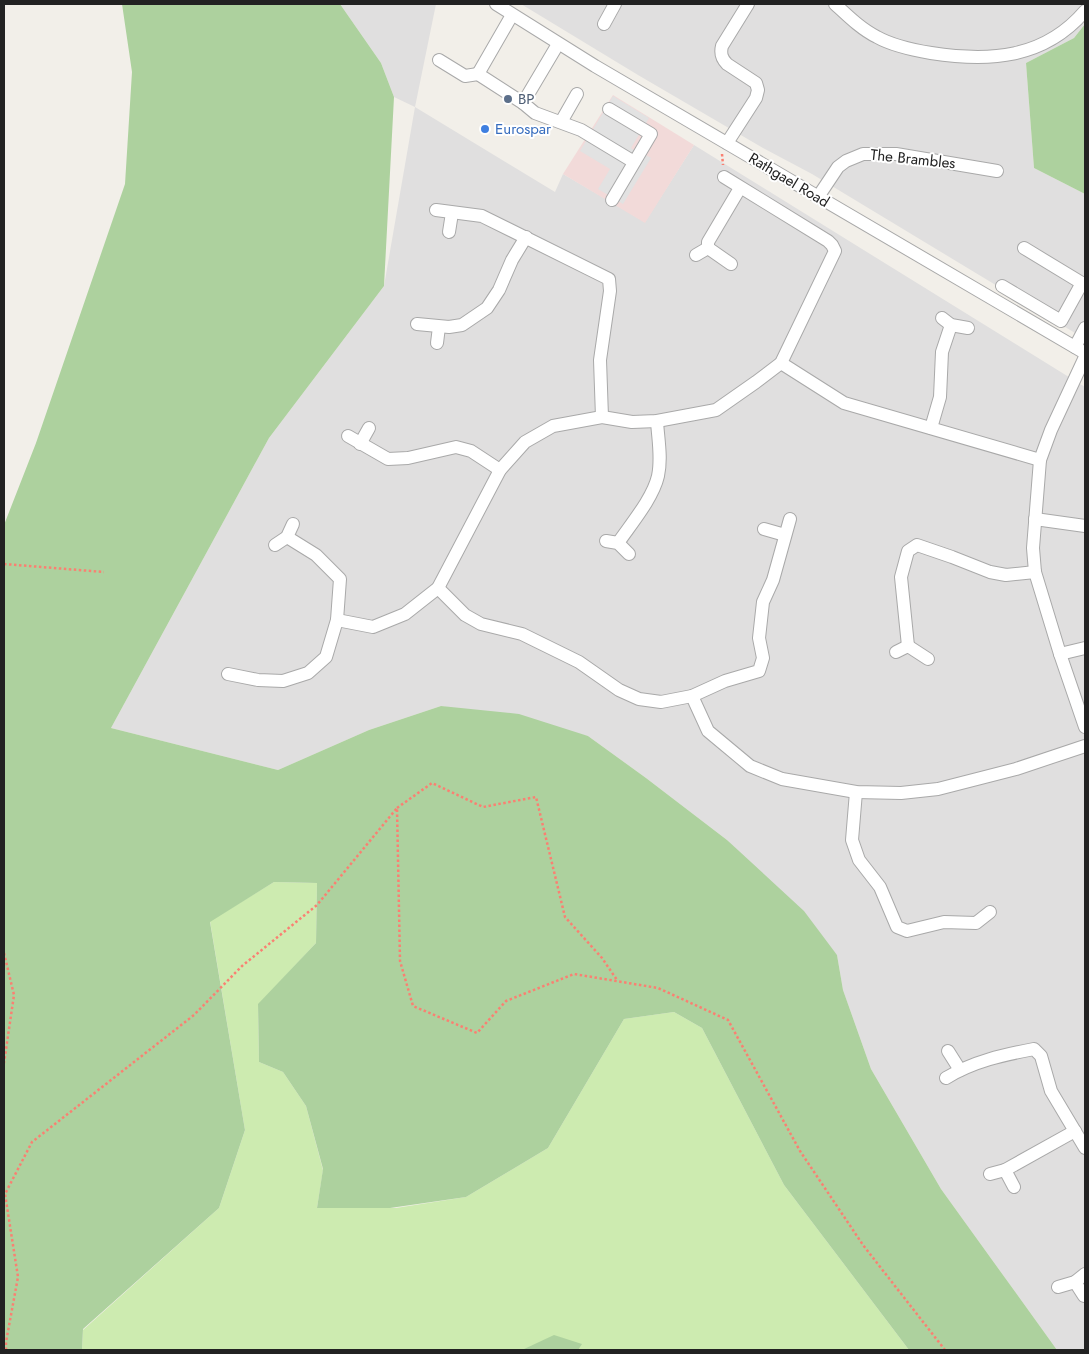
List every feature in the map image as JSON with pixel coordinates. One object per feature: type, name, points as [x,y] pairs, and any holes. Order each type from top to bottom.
[{"type":"street","name":"Rathgael Road","points":[[496,4],[558,44],[1080,350]]},
{"type":"street","points":[[727,143],[757,94],[756,83],[727,64],[721,51],[722,46],[748,4]]},
{"type":"street","points":[[835,4],[865,30],[887,42],[923,52],[977,58],[1007,56],[1035,47],[1061,33],[1085,11]]},
{"type":"street","points":[[604,24],[612,5]]},
{"type":"street","points":[[478,74],[512,15]]},
{"type":"street","points":[[524,103],[558,44]]},
{"type":"street","points":[[439,60],[465,76],[478,74],[524,103],[535,113],[581,130],[634,162]]},
{"type":"street","points":[[561,122],[577,94]]},
{"type":"street","points":[[609,109],[651,134],[612,200]]},
{"type":"street","name":"The Brambles","points":[[818,197],[838,167],[846,161],[863,154],[896,154],[997,171]]},
{"type":"street","points":[[337,620],[373,627],[405,614],[438,588],[500,470],[525,442],[553,426],[602,417],[632,422],[657,421],[716,410],[781,363],[835,251],[828,241],[724,177]]},
{"type":"street","points":[[708,248],[708,242],[740,188]]},
{"type":"street","points":[[436,210],[482,216],[609,279],[610,291],[600,360],[602,417]]},
{"type":"street","points":[[449,232],[452,212]]},
{"type":"street","points":[[416,324],[439,327],[462,325],[487,308],[499,290],[512,260],[526,237]]},
{"type":"street","points":[[696,255],[708,248]]},
{"type":"street","points":[[708,248],[732,264]]},
{"type":"street","points":[[1002,286],[1061,320],[1084,284],[1024,248]]},
{"type":"street","points":[[931,428],[940,397],[942,352],[946,321],[968,328]]},
{"type":"street","points":[[437,343],[439,327]]},
{"type":"street","points":[[1080,350],[1085,328]]},
{"type":"street","points":[[1085,357],[1051,430],[1040,460],[1033,548],[1035,572],[1085,727]]},
{"type":"street","points":[[781,363],[844,403],[1040,460]]},
{"type":"street","points":[[629,554],[612,542],[648,498],[658,478],[660,465],[657,421]]},
{"type":"street","points":[[360,444],[368,428]]},
{"type":"street","points":[[348,436],[388,459],[408,458],[456,448],[471,451],[500,470]]},
{"type":"street","points":[[438,588],[465,615],[481,624],[522,634],[579,662],[619,690],[639,699],[661,702],[692,696],[725,680],[759,671],[763,658],[759,638],[763,602],[773,580],[790,519]]},
{"type":"street","points":[[1036,519],[1085,526]]},
{"type":"street","points":[[275,545],[287,537],[293,524]]},
{"type":"street","points":[[764,529],[785,535]]},
{"type":"street","points":[[228,674],[258,680],[283,682],[308,673],[326,657],[337,620],[340,579],[316,556],[287,537]]},
{"type":"street","points":[[928,659],[902,649],[902,577],[908,551],[917,545],[990,572],[1006,575],[1035,572]]},
{"type":"street","points":[[1060,654],[1085,648]]},
{"type":"street","points":[[692,696],[708,731],[750,766],[782,779],[856,792],[901,793],[938,789],[1016,769],[1085,746]]},
{"type":"street","points":[[856,792],[852,840],[859,860],[880,887],[897,926],[908,932],[944,922],[976,923],[990,912]]},
{"type":"street","points":[[946,1078],[960,1070],[992,1058],[1034,1049],[1041,1056],[1051,1091],[1085,1148]]},
{"type":"street","points":[[948,1052],[960,1070]]},
{"type":"street","points":[[990,1174],[1005,1170],[1074,1131]]},
{"type":"street","points":[[1005,1170],[1014,1187]]},
{"type":"street","points":[[1058,1287],[1074,1282],[1085,1274]]},
{"type":"street","points":[[1074,1282],[1084,1296]]},
{"type":"path","points":[[724,177],[718,174],[723,165],[722,151],[727,143]]},
{"type":"path","points":[[4,564],[104,572]]},
{"type":"path","points":[[6,1350],[5,1341],[18,1276],[5,1194],[32,1142],[194,1015],[242,966],[316,905],[397,808],[432,783],[483,807],[536,797],[565,917],[602,958],[618,981]]},
{"type":"path","points":[[397,808],[400,961],[413,1006],[477,1033],[506,1001],[574,974],[658,988],[728,1020],[800,1152],[863,1244],[945,1350]]},
{"type":"path","points":[[4,953],[14,996],[4,1063]]},
{"type":"shaded area","points":[[340,4],[436,4],[415,107],[394,97],[381,63]]},
{"type":"shaded area","points":[[521,4],[1085,4],[1085,24],[1074,38],[1026,63],[1034,168],[1085,194],[1085,339],[812,174],[763,148],[638,75]]},
{"type":"shaded area","points":[[613,95],[694,145],[645,223],[563,174]]},
{"type":"shaded area","points":[[613,96],[649,118],[631,148],[651,158],[623,204],[598,189],[610,169],[580,151]]},
{"type":"shaded area","points":[[415,107],[555,192],[563,174],[645,222],[694,145],[1085,387],[1085,1350],[1057,1350],[941,1189],[871,1069],[843,990],[837,955],[727,840],[588,736],[441,706],[369,730],[278,770],[111,728],[269,438],[384,286]]},
{"type":"green space","points":[[122,4],[340,4],[381,63],[394,97],[384,286],[269,438],[111,728],[278,770],[369,730],[441,706],[519,714],[588,736],[727,840],[804,911],[837,955],[843,990],[871,1069],[941,1189],[1057,1350],[909,1350],[784,1185],[702,1028],[674,1012],[624,1019],[548,1148],[466,1197],[390,1208],[317,1208],[323,1169],[306,1106],[283,1072],[259,1062],[258,1004],[316,943],[317,883],[274,882],[210,922],[245,1130],[219,1208],[83,1329],[82,1350],[4,1350],[4,525],[36,443],[125,184],[132,72]]},
{"type":"green space","points":[[1085,24],[1085,194],[1034,168],[1026,63],[1074,38]]},
{"type":"green space","points":[[274,882],[317,883],[316,943],[258,1005],[259,1062],[283,1072],[306,1106],[323,1170],[317,1208],[396,1208],[466,1197],[548,1148],[624,1019],[674,1012],[702,1028],[784,1185],[909,1350],[82,1350],[83,1330],[219,1208],[245,1130],[210,921]]},
{"type":"green space","points":[[554,1335],[582,1344],[578,1350],[522,1350]]},
{"type":"place","name":"BP","points":[[508,99]]},
{"type":"place","name":"Eurospar","points":[[485,129]]}]
